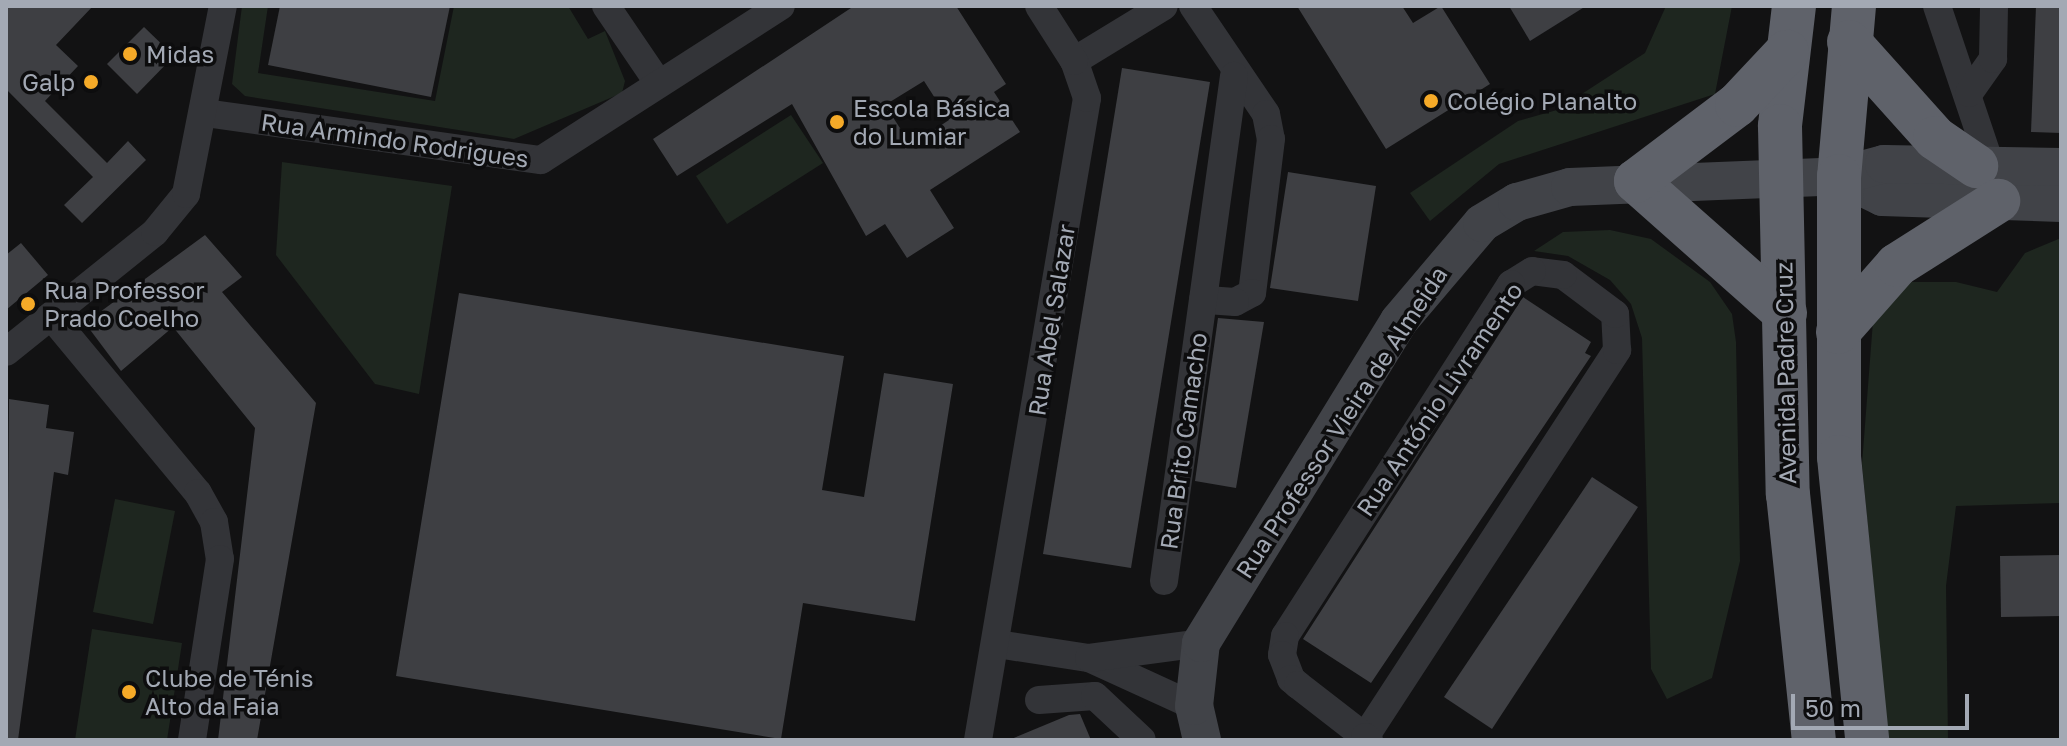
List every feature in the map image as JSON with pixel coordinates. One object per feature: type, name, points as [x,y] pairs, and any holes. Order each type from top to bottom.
[{"type":"highway","name":"Avenida Padre Cruz","points":[[1794,6],[1787,52],[1780,178],[1788,494],[1814,740]]},
{"type":"highway","points":[[1852,24],[1839,176],[1838,332],[1850,605],[1867,740]]},
{"type":"highway","points":[[1838,332],[1897,265],[1989,177],[1935,138],[1852,24]]},
{"type":"highway","points":[[1785,313],[1636,181],[1737,105],[1787,52]]},
{"type":"street","points":[[6,352],[173,215],[192,177],[223,6]]},
{"type":"street","points":[[606,6],[659,84]]},
{"type":"street","name":"Rua Armindo Rodrigues","points":[[205,113],[541,160],[781,6]]},
{"type":"street","name":"Rua Abel Salazar","points":[[978,740],[997,644],[1087,98],[1074,61],[1039,6]]},
{"type":"street","points":[[1074,61],[1164,6]]},
{"type":"street","name":"Rua Brito Camacho","points":[[1193,6],[1234,76],[1266,114],[1271,139],[1252,293],[1235,302],[1203,300]]},
{"type":"street","points":[[1937,6],[1969,93],[1989,177]]},
{"type":"street","points":[[1969,93],[1993,59],[1994,6]]},
{"type":"street","name":"Rua Brito Camacho","points":[[1164,581],[1234,76]]},
{"type":"street","points":[[1839,176],[1882,197],[2061,167]]},
{"type":"street","name":"Rua Professor Vieira de Almeida","points":[[1198,723],[1201,643],[1447,256],[1517,202],[1570,187],[1636,181],[1839,176]]},
{"type":"street","points":[[1989,177],[2061,203]]},
{"type":"street","name":"Rua António Livramento","points":[[1532,271],[1563,275],[1615,314],[1617,350],[1367,738],[1291,679],[1282,655],[1285,636],[1511,284],[1532,271]]},
{"type":"street","points":[[51,316],[198,493],[214,522],[220,559],[192,740]]},
{"type":"street","points":[[997,644],[1089,658],[1201,643]]},
{"type":"street","points":[[1089,658],[1198,723]]},
{"type":"street","points":[[1039,700],[1095,696],[1142,740]]},
{"type":"shaded area","points":[[242,6],[268,6],[258,73],[435,101],[454,6],[568,6],[588,39],[605,31],[625,81],[622,93],[514,139],[245,96],[232,84]]},
{"type":"shaded area","points":[[1666,6],[1732,6],[1715,94],[1499,164],[1430,221],[1410,193],[1518,121],[1557,110],[1645,53]]},
{"type":"shaded area","points":[[791,115],[823,163],[727,224],[696,176]]},
{"type":"shaded area","points":[[282,162],[452,186],[419,394],[375,384],[276,255]]},
{"type":"shaded area","points":[[1610,230],[1651,239],[1710,282],[1732,314],[1736,342],[1740,561],[1712,678],[1667,699],[1651,669],[1642,338],[1631,304],[1610,280],[1568,256],[1534,251],[1563,232]]},
{"type":"shaded area","points":[[2061,238],[2061,503],[1956,506],[1946,586],[1948,740],[1888,740],[1862,464],[1874,308],[1892,282],[1956,282],[1997,292],[2025,253]]},
{"type":"shaded area","points":[[115,499],[175,511],[153,624],[93,612]]},
{"type":"shaded area","name":"Clube de Ténis Alto da Faia","points":[[92,629],[182,643],[167,740],[75,740]]},
{"type":"building","points":[[6,6],[93,6],[56,45],[78,66],[45,101],[107,163],[128,141],[146,160],[82,223],[64,205],[93,177],[6,89]]},
{"type":"building","points":[[280,6],[450,6],[431,97],[268,65]]},
{"type":"building","points":[[854,6],[956,6],[1006,84],[994,92],[1020,132],[930,190],[954,228],[907,258],[885,224],[866,236],[792,104],[677,176],[653,139]],"holes":[[[924,81],[949,120],[911,145],[885,105]]]},
{"type":"building","points":[[1297,6],[1402,6],[1413,23],[1441,6],[1490,84],[1386,149]]},
{"type":"building","points":[[1509,6],[1586,6],[1530,41]]},
{"type":"building","points":[[2036,6],[2061,6],[2061,133],[2031,132]]},
{"type":"building","points":[[144,27],[174,56],[137,94],[107,64]]},
{"type":"building","points":[[1122,68],[1210,82],[1131,568],[1043,554]]},
{"type":"building","points":[[1288,172],[1376,186],[1358,301],[1270,288]]},
{"type":"building","points":[[205,235],[242,277],[222,292],[316,403],[257,740],[218,740],[255,428],[173,327],[121,371],[85,323]]},
{"type":"building","points":[[21,243],[48,275],[6,310],[6,255]]},
{"type":"building","points":[[459,293],[844,356],[822,490],[864,497],[884,373],[953,384],[915,621],[803,603],[781,739],[396,676]]},
{"type":"building","points":[[1523,297],[1591,342],[1585,353],[1591,356],[1371,683],[1303,639]]},
{"type":"building","points":[[1218,318],[1264,322],[1236,488],[1195,481]]},
{"type":"building","points":[[9,399],[49,405],[46,428],[74,432],[68,475],[54,472],[18,740],[6,740]]},
{"type":"building","points":[[1592,477],[1638,507],[1492,729],[1444,697]]},
{"type":"building","points":[[2061,555],[2061,616],[2001,617],[2000,556]]},
{"type":"building","points":[[1080,714],[1091,740],[1009,740],[1069,715]]},
{"type":"place","name":"Midas","points":[[130,54]]},
{"type":"place","name":"Galp","points":[[91,82]]},
{"type":"place","name":"Colégio Planalto","points":[[1431,101]]},
{"type":"place","name":"Escola Básica do Lumiar","points":[[837,122]]},
{"type":"place","name":"Rua Professor Prado Coelho","points":[[28,304]]},
{"type":"place","name":"Clube de Ténis Alto da Faia","points":[[129,692]]}]
